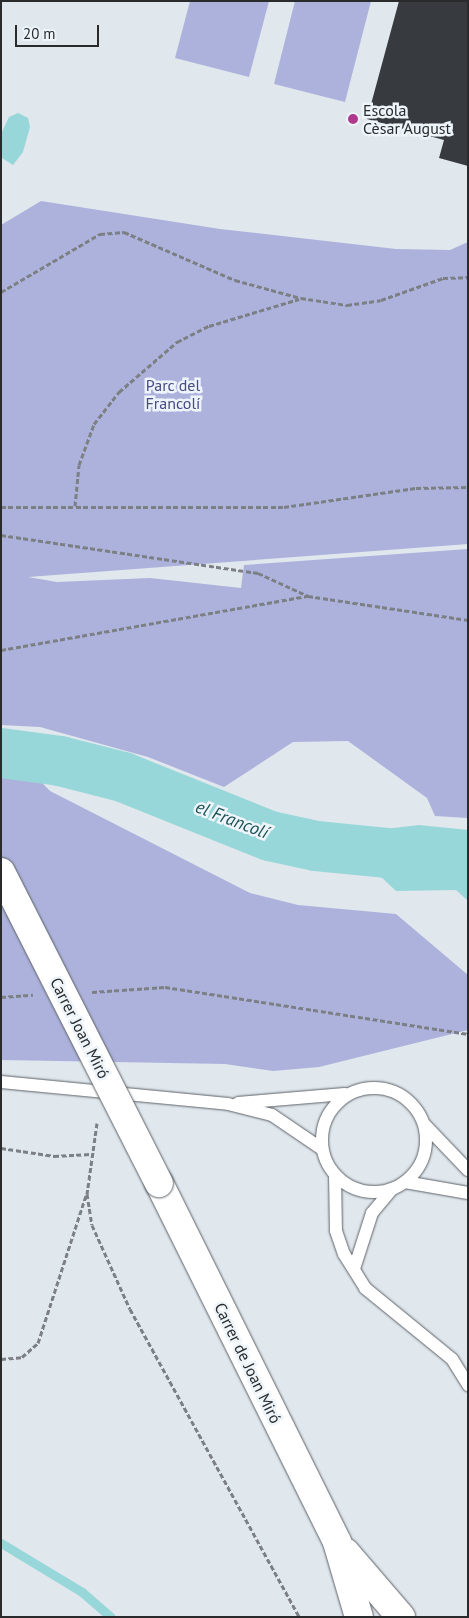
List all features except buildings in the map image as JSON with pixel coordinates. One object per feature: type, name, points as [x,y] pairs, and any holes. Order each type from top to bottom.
[{"type":"street","name":"Carrer Joan Miró","points":[[1,872],[160,1184]]},
{"type":"street","name":"Carrer de Joan Miró","points":[[160,1184],[337,1542],[359,1614]]},
{"type":"street","name":"Carrer de Joan Miró","points":[[337,1542],[392,1607]]},
{"type":"lane","points":[[1,1082],[103,1090],[228,1104],[272,1115],[322,1149],[335,1175],[336,1231],[354,1269],[391,1313],[452,1359],[468,1385]]},
{"type":"lane","points":[[228,1104],[350,1093],[380,1087],[394,1091],[418,1110],[424,1124],[468,1170]]},
{"type":"lane","points":[[322,1149],[327,1117],[350,1093]]},
{"type":"lane","points":[[354,1269],[372,1213],[392,1189],[405,1182],[424,1156],[424,1124]]},
{"type":"lane","points":[[335,1175],[362,1191],[392,1189]]},
{"type":"lane","points":[[405,1182],[468,1193]]},
{"type":"path","points":[[1,292],[100,234],[124,232],[235,280],[301,298],[347,305],[381,300],[443,278],[468,277]]},
{"type":"path","points":[[75,506],[79,465],[94,424],[149,364],[177,342],[209,326],[301,298]]},
{"type":"path","points":[[1,507],[284,507],[416,488],[468,487]]},
{"type":"path","points":[[1,535],[258,573],[308,596],[468,620]]},
{"type":"path","points":[[1,650],[308,596]]},
{"type":"path","points":[[88,992],[165,987],[468,1034]]},
{"type":"path","points":[[1,997],[40,995]]},
{"type":"path","points":[[1,1359],[22,1356],[38,1343],[87,1194],[91,1154],[103,1090]]},
{"type":"path","points":[[1,1148],[54,1156],[91,1154]]},
{"type":"path","points":[[87,1194],[92,1226],[130,1309],[299,1617]]},
{"type":"green space","points":[[190,1],[269,1],[249,77],[175,58]]},
{"type":"green space","points":[[295,1],[371,1],[345,102],[274,84]]},
{"type":"green space","name":"Parc del Francolí","points":[[41,201],[220,229],[396,249],[450,250],[468,242],[468,544],[28,577],[57,582],[150,578],[241,588],[244,565],[468,549],[468,818],[435,816],[427,798],[348,741],[293,742],[224,787],[148,757],[40,727],[1,725],[1,225]]},
{"type":"green space","points":[[1,741],[50,791],[250,893],[298,905],[396,914],[468,975],[468,1030],[319,1067],[273,1071],[225,1064],[1,1060]]},
{"type":"shaded area","points":[[18,113],[28,118],[30,127],[23,152],[13,165],[2,158],[1,134],[9,117]]},
{"type":"shaded area","points":[[419,825],[468,830],[468,901],[456,890],[396,891],[379,875],[385,829]]},
{"type":"waterway","name":"el Francolí","points":[[1,753],[60,761],[123,777],[270,836],[316,846],[468,861]]},
{"type":"waterway","points":[[1,1543],[82,1592],[111,1617]]},
{"type":"place","name":"Escola Cèsar August","points":[[353,119]]}]
